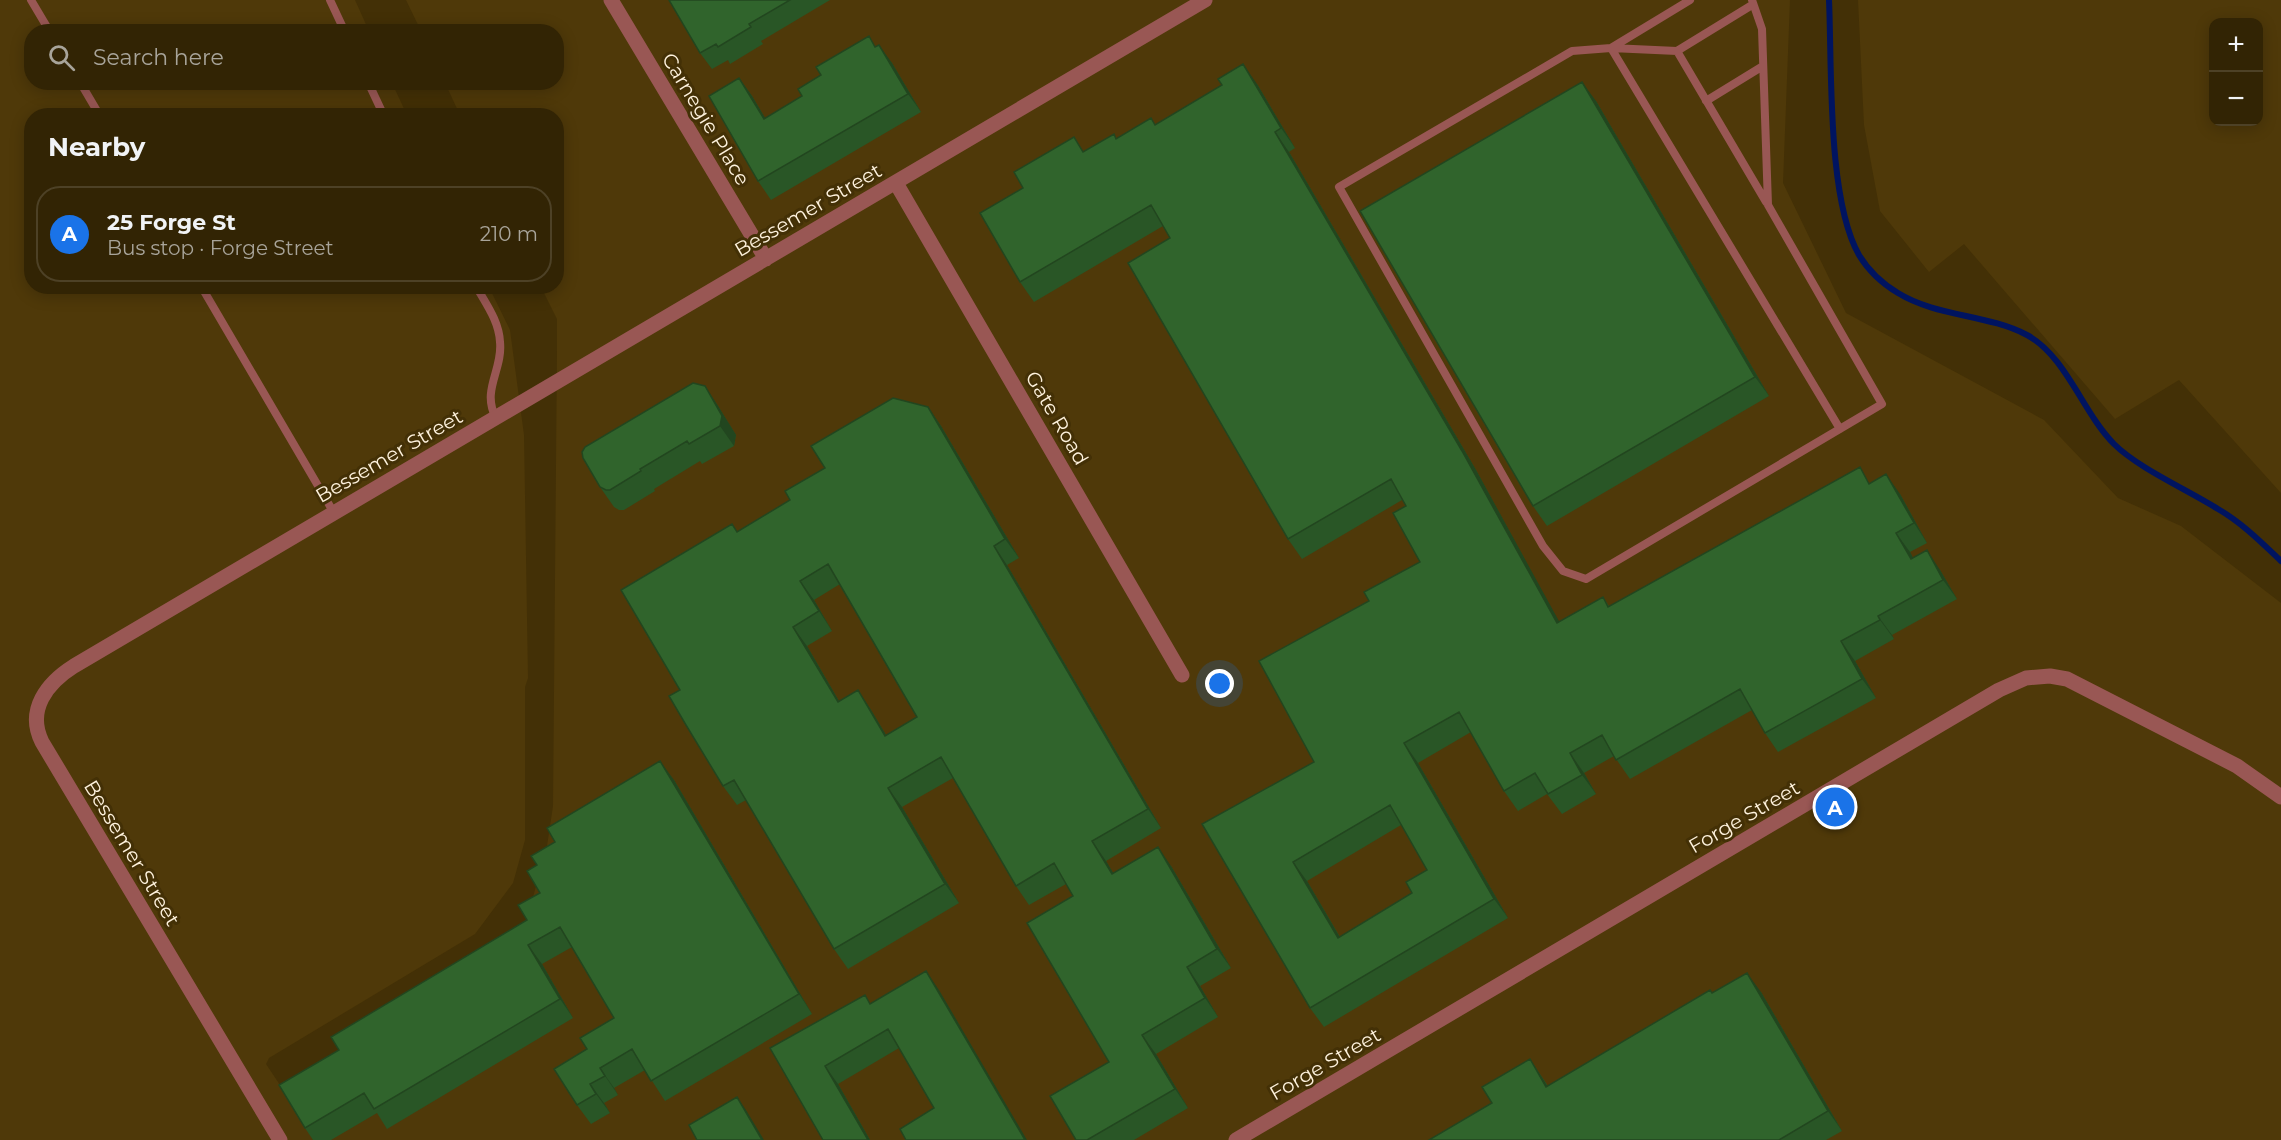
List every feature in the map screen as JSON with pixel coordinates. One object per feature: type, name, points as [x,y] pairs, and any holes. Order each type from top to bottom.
[{"type":"street","name":"Carnegie Place","points":[[611,0],[766,259]]},
{"type":"street","name":"Bessemer Street","points":[[280,1140],[42,742],[36,718],[44,692],[64,672],[1205,0]]},
{"type":"street","name":"Gate Road","points":[[896,183],[1182,675]]},
{"type":"street","name":"Forge Street","points":[[1236,1140],[1999,690],[2026,678],[2058,676],[2086,687],[2237,766],[2281,797]]},
{"type":"lane","points":[[31,0],[45,24]]},
{"type":"lane","points":[[330,0],[341,24]]},
{"type":"lane","points":[[1611,48],[1690,0]]},
{"type":"lane","points":[[1677,51],[1882,404],[1586,579],[1563,571],[1543,546],[1339,187],[1572,51],[1611,48],[1677,51],[1752,3],[1762,29],[1768,205]]},
{"type":"lane","points":[[1611,48],[1839,429]]},
{"type":"lane","points":[[1706,101],[1763,66]]},
{"type":"lane","points":[[85,90],[95,108]]},
{"type":"lane","points":[[372,90],[380,108]]},
{"type":"lane","points":[[206,294],[334,513]]},
{"type":"lane","points":[[480,294],[494,319],[500,339],[499,361],[489,393],[496,418]]},
{"type":"shaded area","points":[[0,0],[355,0],[366,24],[24,24],[24,90],[395,90],[404,108],[24,108],[24,294],[492,294],[510,330],[524,435],[528,678],[525,687],[525,840],[513,883],[475,934],[269,1058],[266,1064],[284,1091],[518,952],[547,846],[553,806],[557,319],[544,294],[564,294],[564,108],[457,108],[448,90],[564,90],[564,24],[418,24],[406,0],[1790,0],[1783,183],[1846,313],[2044,420],[2118,498],[2181,526],[2281,603],[2281,1140],[0,1140]]},
{"type":"shaded area","points":[[1858,0],[2281,0],[2281,493],[2179,380],[2115,419],[1964,244],[1929,272],[1880,211],[1864,125]]},
{"type":"building","points":[[669,0],[790,0],[749,24],[751,27],[718,47],[716,44],[700,53]]},
{"type":"building","points":[[869,36],[875,47],[879,45],[908,94],[758,181],[709,96],[739,78],[764,119],[802,96],[798,89],[821,75],[816,67]]},
{"type":"building","points":[[1243,64],[1281,128],[1275,132],[1462,451],[1557,623],[1603,597],[1608,607],[1860,467],[1869,484],[1886,474],[1914,523],[1896,533],[1911,559],[1927,550],[1943,580],[1878,616],[1880,620],[1841,641],[1862,679],[1765,733],[1740,689],[1616,760],[1602,735],[1570,753],[1582,775],[1548,794],[1535,773],[1504,791],[1459,712],[1404,743],[1494,899],[1310,1008],[1202,824],[1314,762],[1259,661],[1369,601],[1364,592],[1420,562],[1393,513],[1406,506],[1391,479],[1288,539],[1128,263],[1170,238],[1151,205],[1020,282],[980,213],[1023,188],[1014,172],[1074,137],[1083,152],[1114,134],[1116,139],[1151,118],[1155,125],[1222,85],[1218,79]],"holes":[[[1390,805],[1427,870],[1406,882],[1412,893],[1338,938],[1293,862]]]},
{"type":"building","points":[[1582,82],[1755,377],[1533,506],[1360,211]]},
{"type":"building","points":[[693,383],[705,386],[722,416],[720,426],[689,444],[687,441],[610,490],[600,487],[583,458],[582,452],[585,447]]},
{"type":"building","points":[[893,398],[928,407],[1005,539],[994,546],[1148,809],[1092,841],[1112,874],[1158,847],[1217,949],[1187,967],[1205,998],[1142,1035],[1175,1089],[1087,1140],[1076,1140],[1050,1096],[1109,1062],[1027,923],[1073,896],[1054,863],[1016,886],[941,757],[888,788],[945,884],[834,949],[734,780],[723,786],[686,725],[669,696],[680,690],[621,590],[732,524],[737,532],[790,500],[785,491],[825,468],[811,446]],"holes":[[[828,564],[917,717],[885,736],[858,690],[838,702],[793,627],[819,611],[800,581]]]},
{"type":"building","points":[[660,761],[799,994],[651,1081],[632,1049],[600,1068],[605,1076],[590,1084],[596,1094],[577,1105],[554,1069],[587,1049],[580,1038],[614,1018],[560,927],[528,945],[560,999],[374,1109],[364,1093],[305,1128],[279,1085],[339,1050],[331,1037],[527,920],[518,905],[540,893],[527,871],[537,865],[531,856],[555,842],[547,828]]},
{"type":"building","points":[[926,971],[1025,1140],[906,1140],[900,1129],[934,1108],[888,1029],[825,1066],[868,1140],[823,1140],[770,1048],[865,995],[870,1004]]},
{"type":"building","points":[[1747,973],[1828,1111],[1779,1140],[1429,1140],[1492,1103],[1482,1087],[1530,1059],[1546,1087],[1710,990],[1712,993]]},
{"type":"building","points":[[737,1097],[762,1140],[697,1140],[689,1125]]},
{"type":"waterway","points":[[1829,0],[1831,95],[1836,167],[1841,201],[1849,231],[1859,255],[1867,266],[1887,285],[1913,301],[2012,328],[2041,344],[2053,357],[2114,444],[2136,462],[2227,514],[2281,561]]},
{"type":"place","name":"25 Forge St","points":[[1835,807]]}]
